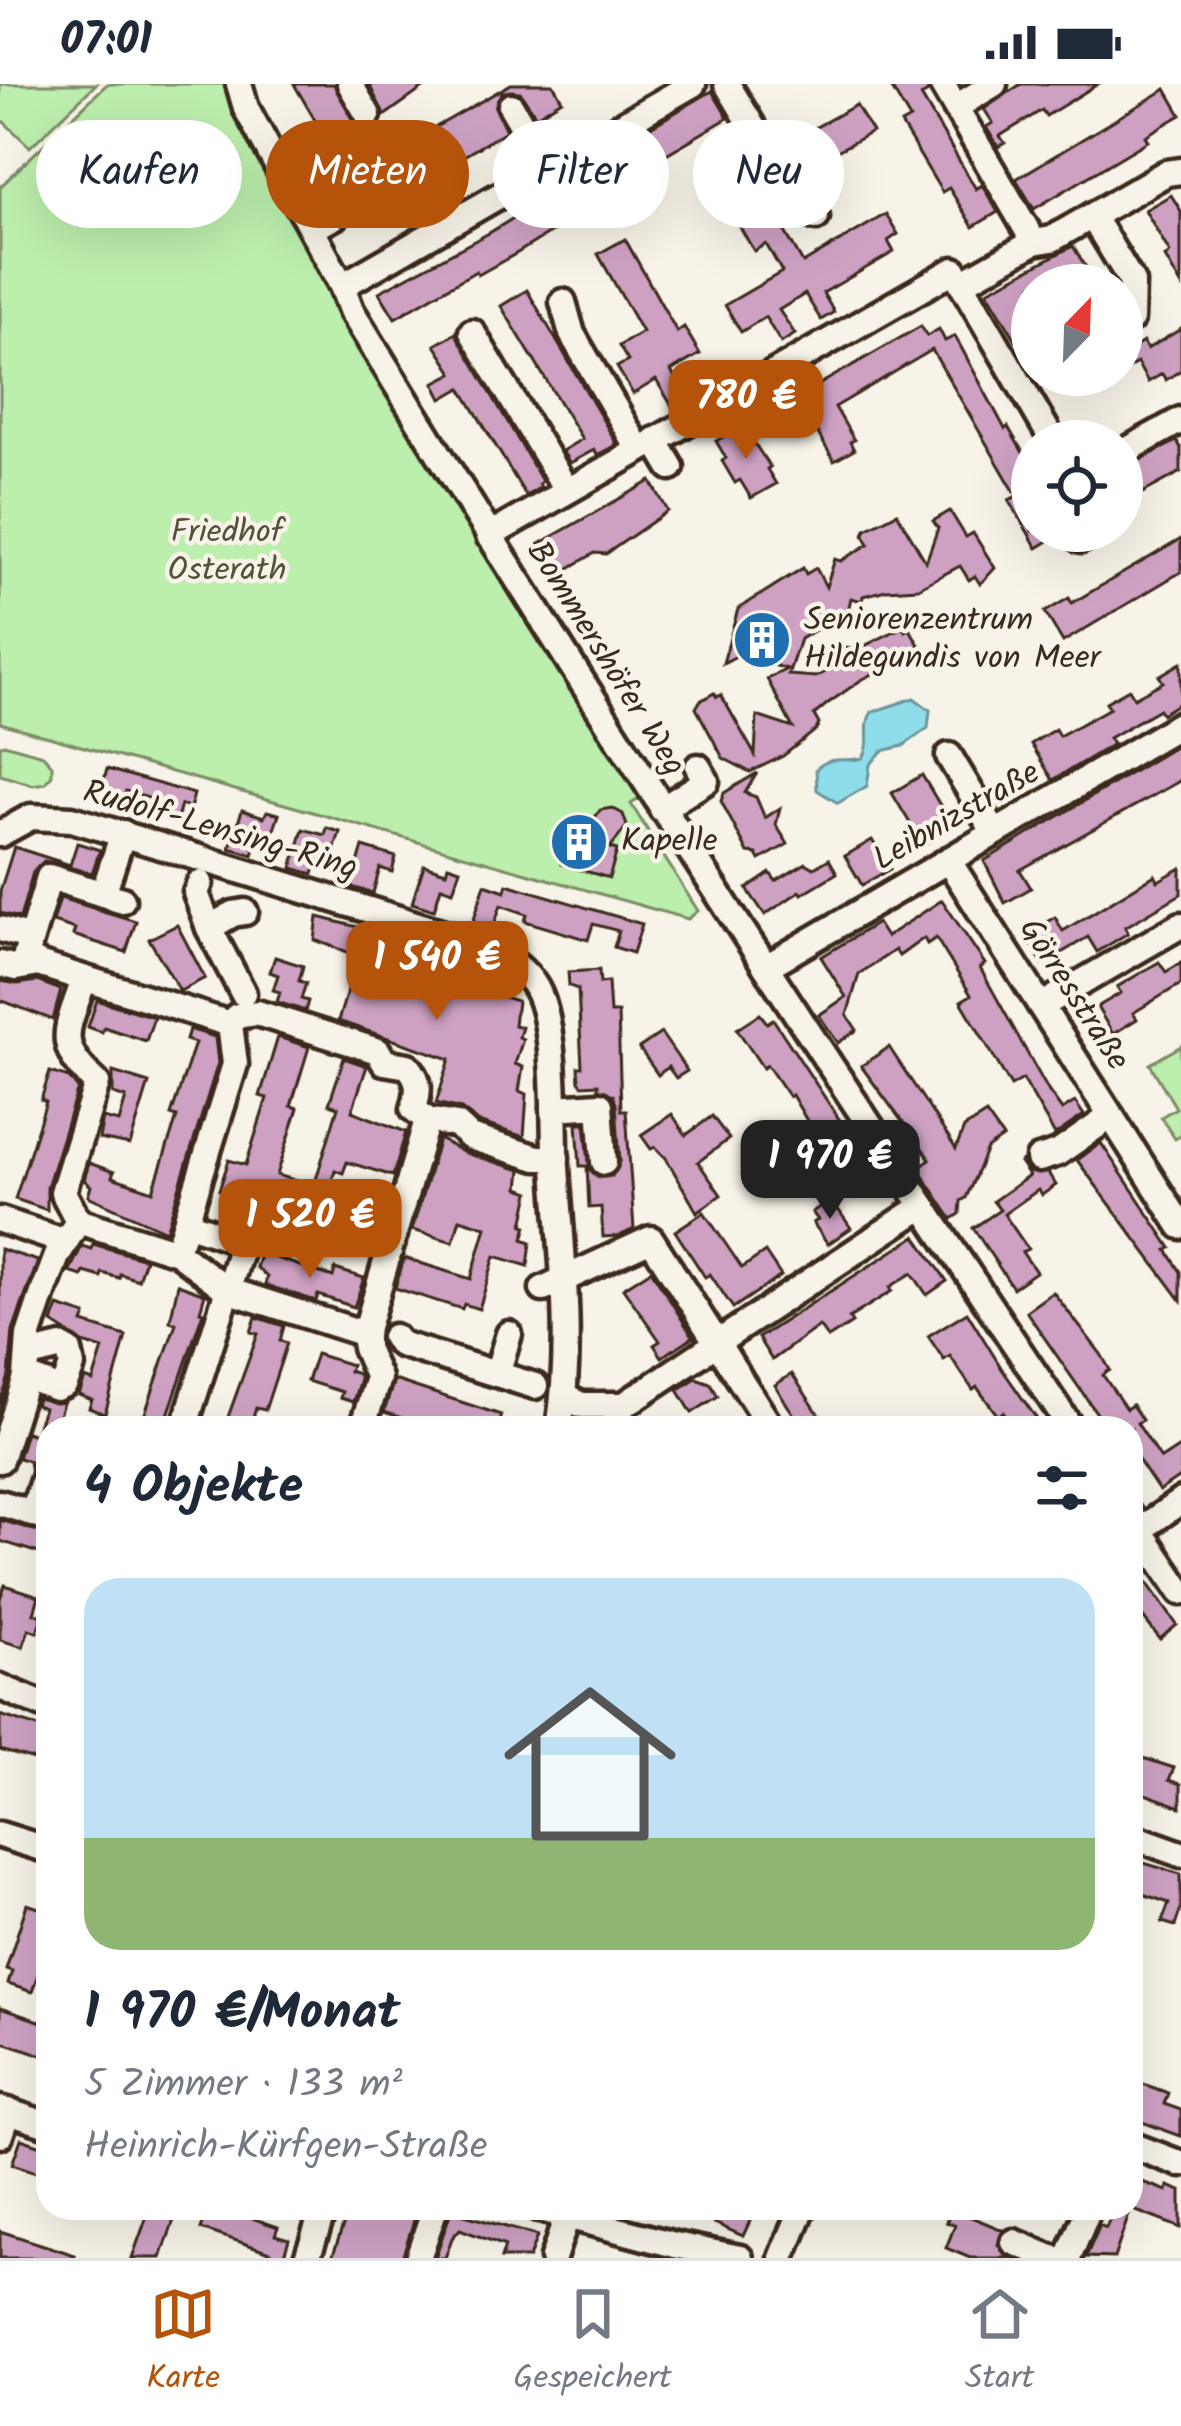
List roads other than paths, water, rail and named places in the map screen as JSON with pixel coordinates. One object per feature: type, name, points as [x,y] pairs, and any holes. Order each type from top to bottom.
[{"type":"street","name":"Bommershöfer Weg","points":[[239,84],[246,108],[351,310],[489,536],[662,809],[1063,1416]]},
{"type":"street","points":[[350,84],[368,115]]},
{"type":"street","points":[[630,120],[693,84]]},
{"type":"street","points":[[727,84],[749,120]]},
{"type":"street","points":[[942,84],[1034,242]]},
{"type":"street","points":[[956,106],[994,84]]},
{"type":"street","points":[[511,106],[519,120]]},
{"type":"street","points":[[962,283],[1166,173],[1181,171]]},
{"type":"street","points":[[1092,216],[1121,264]]},
{"type":"street","points":[[342,286],[441,228]]},
{"type":"street","points":[[489,536],[954,270],[1011,350]]},
{"type":"street","points":[[563,302],[572,334],[647,445],[671,467]]},
{"type":"street","points":[[472,332],[567,491]]},
{"type":"street","points":[[1143,441],[1181,420]]},
{"type":"street","name":"Leibnizstraße","points":[[766,967],[1181,724]]},
{"type":"street","points":[[949,756],[995,833]]},
{"type":"street","points":[[662,809],[706,781],[698,767]]},
{"type":"street","name":"Rudolf-Lensing-Ring","points":[[0,834],[31,818],[72,819],[123,833],[147,851],[257,875],[498,951],[526,974],[543,1001],[554,1108],[554,1286],[565,1397],[562,1416]]},
{"type":"street","points":[[123,833],[112,897],[49,877],[26,955],[38,964],[230,1024]]},
{"type":"street","name":"Görresstraße","points":[[948,860],[1181,1226]]},
{"type":"street","points":[[209,928],[233,914],[251,914],[257,875]]},
{"type":"street","points":[[200,883],[196,893],[209,928],[243,992]]},
{"type":"street","points":[[1041,1006],[1178,933]]},
{"type":"street","points":[[0,964],[16,968],[38,964]]},
{"type":"street","points":[[0,1460],[27,1366],[29,1335],[66,1232],[63,1192],[97,1083],[73,1061],[66,1037],[84,979]]},
{"type":"street","points":[[177,1252],[236,1064],[230,1024],[237,1016],[257,1013],[378,1052],[384,1062],[408,1066],[417,1076],[414,1109],[427,1120],[457,1125],[470,1137],[537,1158],[556,1158]]},
{"type":"street","points":[[554,1108],[601,1106],[604,1162]]},
{"type":"street","points":[[366,1416],[378,1378],[365,1348],[365,1334],[427,1120]]},
{"type":"street","points":[[1047,1167],[1058,1153],[1113,1120]]},
{"type":"street","points":[[565,1397],[583,1405],[624,1405],[922,1206]]},
{"type":"street","points":[[0,1220],[177,1252],[227,1290],[365,1334]]},
{"type":"street","points":[[186,1223],[243,1242],[188,1416]]},
{"type":"street","points":[[554,1286],[651,1239],[763,1416]]},
{"type":"street","points":[[497,1374],[509,1334]]},
{"type":"street","points":[[394,1337],[400,1344],[535,1386]]},
{"type":"street","points":[[1143,1523],[1181,1501]]},
{"type":"street","points":[[0,1503],[36,1515]]},
{"type":"street","points":[[1143,1540],[1181,1592]]},
{"type":"street","points":[[0,1687],[36,1702]]},
{"type":"street","points":[[0,1835],[36,1846]]},
{"type":"street","points":[[1143,1840],[1181,1854]]},
{"type":"street","points":[[3,2118],[36,2123]]},
{"type":"street","points":[[1143,2150],[1181,2164]]},
{"type":"street","points":[[308,2258],[320,2220]]},
{"type":"street","points":[[418,2258],[431,2220]]},
{"type":"street","points":[[553,2258],[566,2220]]},
{"type":"street","points":[[583,2220],[740,2258]]},
{"type":"street","points":[[782,2258],[798,2220]]},
{"type":"street","points":[[1068,2258],[1084,2220]]},
{"type":"street","points":[[1014,2242],[1052,2258]]},
{"type":"water","points":[[914,698],[930,710],[928,728],[903,746],[882,751],[870,765],[867,786],[838,803],[817,790],[816,769],[822,764],[863,758],[872,712]]},
{"type":"place","name":"Seniorenzentrum Hildegundis von Meer","points":[[762,640]]},
{"type":"place","name":"Kapelle","points":[[579,842]]},
{"type":"park label","name":"Friedhof Osterath","points":[[227,552]]}]
